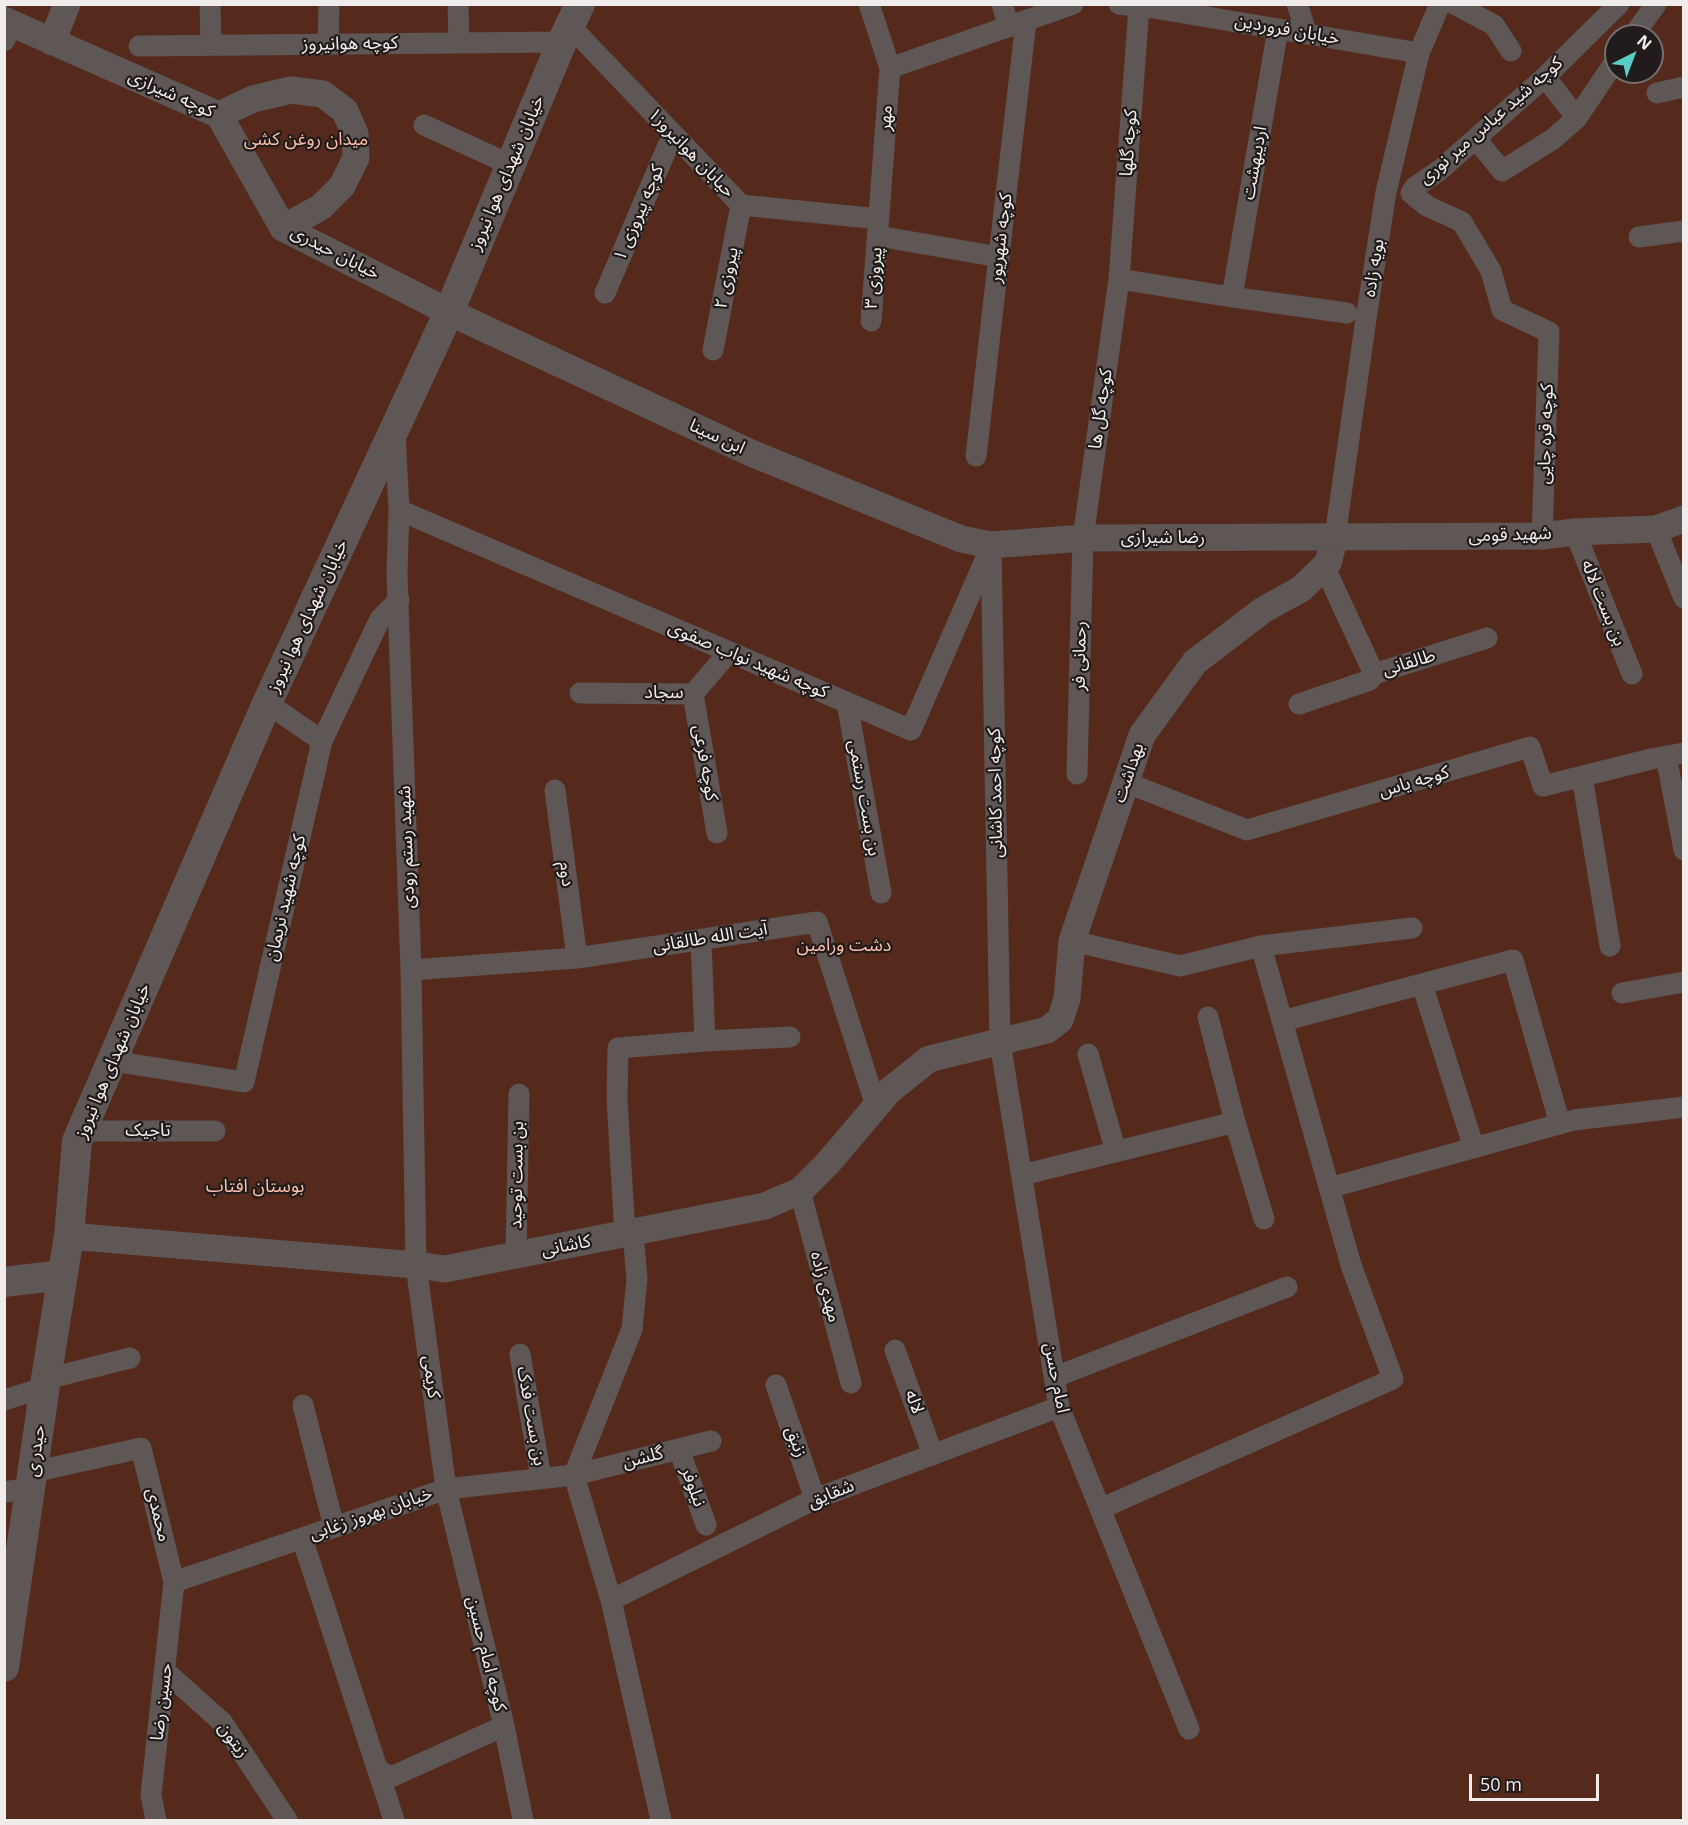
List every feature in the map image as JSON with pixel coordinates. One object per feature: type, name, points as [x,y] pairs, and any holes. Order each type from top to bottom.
[{"type":"main road","name":"خیابان شهدای هوا نیروز","points":[[69,1236],[77,1141],[267,703],[449,312],[571,24]]},
{"type":"main road","name":"حیدر ی","points":[[4,1667],[23,1484],[46,1383],[69,1236]]},
{"type":"main road","points":[[4,1282],[63,1275]]},
{"type":"street","points":[[52,42],[67,4]]},
{"type":"street","points":[[210,4],[211,45]]},
{"type":"street","points":[[328,4],[328,45]]},
{"type":"street","points":[[458,4],[459,43]]},
{"type":"street","name":"مهر","points":[[869,4],[890,68],[878,227]]},
{"type":"street","points":[[1002,4],[1018,24]]},
{"type":"street","points":[[890,68],[1073,4]]},
{"type":"street","points":[[1297,4],[1307,34]]},
{"type":"street","name":"بویه زاده","points":[[1335,537],[1386,192],[1419,53],[1440,4]]},
{"type":"street","points":[[1454,4],[1494,25],[1511,51]]},
{"type":"street","name":"کوچه شید عباس میر نوری","points":[[1549,332],[1502,310],[1491,271],[1462,222],[1427,206],[1411,193],[1415,187],[1440,170],[1545,77],[1619,4]]},
{"type":"street","points":[[1642,24],[1656,4]]},
{"type":"street","name":"خیابان فروردین","points":[[1145,6],[1419,53]]},
{"type":"street","name":"کوچه گلها","points":[[1119,279],[1145,6]]},
{"type":"street","name":"کوچه هوانیروز","points":[[139,46],[459,43],[571,24]]},
{"type":"street","name":"حیابان هوانیروز۱","points":[[571,24],[741,205],[878,227],[999,257]]},
{"type":"street","name":"کوچه شهریور","points":[[976,456],[999,257],[1018,24]]},
{"type":"street","name":"کوچه شیرازی","points":[[7,28],[52,42],[219,115],[284,228]]},
{"type":"street","name":"اردیبهشت","points":[[1232,297],[1278,29]]},
{"type":"street","points":[[1545,77],[1577,118]]},
{"type":"street","points":[[1476,139],[1502,171],[1553,139],[1577,118],[1604,78]]},
{"type":"street","points":[[1657,93],[1683,87]]},
{"type":"street","name":"خیابان حیدری","points":[[219,115],[253,99],[291,90],[323,94],[345,111],[355,134],[356,158],[342,186],[321,207],[284,228]]},
{"type":"street","points":[[424,125],[511,165]]},
{"type":"street","name":"کوچه پیروزی ۱","points":[[605,293],[673,134]]},
{"type":"street","points":[[1386,192],[1411,193]]},
{"type":"street","name":"پیروزی ۲","points":[[713,350],[741,205]]},
{"type":"street","name":"پیروزی ۳","points":[[871,321],[878,227]]},
{"type":"street","name":"خیابان حیدری","points":[[284,228],[449,312]]},
{"type":"street","points":[[1639,237],[1683,231]]},
{"type":"street","points":[[1119,279],[1347,313]]},
{"type":"street","name":"کوچه گل ها","points":[[1083,538],[1119,279]]},
{"type":"street","name":"ابن سینا","points":[[449,312],[751,453],[961,539],[992,544]]},
{"type":"street","name":"کوچه قره چایی","points":[[1542,536],[1549,332]]},
{"type":"street","name":"شهید رستم رودی","points":[[395,429],[399,510],[397,574],[411,970],[417,1265]]},
{"type":"street","name":"کوچه شهید نواب صفوی","points":[[399,510],[911,730],[992,544]]},
{"type":"street","name":"شهید قومی","points":[[1335,537],[1542,536],[1575,532],[1656,529],[1683,519]]},
{"type":"street","points":[[1656,529],[1680,577],[1683,598]]},
{"type":"street","name":"بن بست لاله","points":[[1575,532],[1632,674]]},
{"type":"street","name":"رضا شیرازی","points":[[992,544],[1083,538],[1335,537]]},
{"type":"street","name":"بهداشت","points":[[1000,1042],[1047,1030],[1060,1020],[1067,999],[1072,941],[1142,735],[1195,662],[1263,610],[1301,589],[1328,563],[1335,537]]},
{"type":"street","name":"رحمانی فر","points":[[1077,774],[1083,538]]},
{"type":"street","name":"کوچه احمد کاشانی","points":[[992,544],[1000,1042]]},
{"type":"street","name":"طالقانی","points":[[1324,566],[1374,674],[1487,638]]},
{"type":"street","name":"کوچه شهید نریمان","points":[[113,1061],[244,1083],[322,741],[380,619],[399,600]]},
{"type":"street","name":"سجاد","points":[[580,693],[693,693],[729,652]]},
{"type":"street","points":[[1299,704],[1370,680],[1374,674]]},
{"type":"street","name":"کوچه فرعی","points":[[693,693],[717,833]]},
{"type":"street","points":[[267,703],[322,741]]},
{"type":"street","name":"بن بست رستمی","points":[[847,703],[881,892]]},
{"type":"street","name":"کوچه یاس","points":[[1125,782],[1247,830],[1530,747],[1543,786],[1675,755]]},
{"type":"street","points":[[1675,755],[1683,850]]},
{"type":"street","points":[[1582,776],[1610,946]]},
{"type":"street","name":"دوم","points":[[555,790],[577,958]]},
{"type":"street","name":"آیت الله طالقانی","points":[[411,970],[577,958],[817,922],[876,1106]]},
{"type":"street","points":[[1072,941],[1180,966],[1261,946],[1412,928]]},
{"type":"street","points":[[701,940],[705,1041]]},
{"type":"street","points":[[1100,1509],[1393,1378],[1351,1265],[1261,946]]},
{"type":"street","points":[[1282,1021],[1513,960],[1560,1124]]},
{"type":"street","points":[[1622,993],[1683,982]]},
{"type":"street","points":[[1422,984],[1474,1148]]},
{"type":"street","points":[[1208,1017],[1235,1122],[1264,1219]]},
{"type":"street","points":[[661,1821],[611,1600],[574,1475],[632,1329],[638,1279],[629,1234],[617,1100],[618,1048],[789,1037]]},
{"type":"street","name":"کاشانی","points":[[69,1236],[445,1269],[765,1206],[800,1191],[828,1163],[888,1090],[929,1059],[1000,1042]]},
{"type":"street","name":"امام حسن","points":[[1000,1042],[1059,1407],[1189,1729]]},
{"type":"street","points":[[1088,1054],[1116,1152]]},
{"type":"street","name":"بن بست توحید","points":[[516,1256],[519,1094]]},
{"type":"street","points":[[1329,1188],[1574,1120],[1683,1107]]},
{"type":"street","points":[[1022,1175],[1235,1122]]},
{"type":"street","name":"تاجیک","points":[[82,1131],[215,1131]]},
{"type":"street","name":"مهدی زاده","points":[[800,1191],[851,1383]]},
{"type":"street","name":"کریمی","points":[[417,1265],[446,1489]]},
{"type":"street","points":[[1054,1377],[1287,1287]]},
{"type":"street","name":"لاله","points":[[896,1350],[933,1455]]},
{"type":"street","name":"بن بست فدک","points":[[520,1354],[542,1478]]},
{"type":"street","points":[[4,1400],[46,1383],[130,1358]]},
{"type":"street","name":"زنبق","points":[[776,1385],[815,1499]]},
{"type":"street","points":[[303,1405],[334,1527]]},
{"type":"street","name":"شقایق","points":[[611,1600],[815,1499],[1059,1407]]},
{"type":"street","name":"گلشن","points":[[574,1475],[711,1441]]},
{"type":"street","name":"محمدی","points":[[23,1484],[141,1448],[174,1582]]},
{"type":"street","name":"نیلوفر","points":[[679,1449],[706,1525]]},
{"type":"street","name":"خیابان بهروز زغابی","points":[[174,1582],[446,1489],[574,1475]]},
{"type":"street","name":"کوچه امام حسین","points":[[446,1489],[504,1726],[523,1821]]},
{"type":"street","points":[[302,1538],[394,1821]]},
{"type":"street","name":"حسین رضا","points":[[156,1821],[151,1795],[174,1582]]},
{"type":"street","name":"زیتون","points":[[165,1671],[222,1722],[287,1821]]},
{"type":"street","points":[[377,1769],[391,1777],[406,1772],[504,1726]]},
{"type":"green space","name":"دشت ورامین","points":[[5,5],[1683,5],[1683,1820],[5,1820]]},
{"type":"park label","name":"میدان روغن کشی","points":[[306,140]]},
{"type":"park label","name":"بوستان افتاب","points":[[255,1187]]}]
